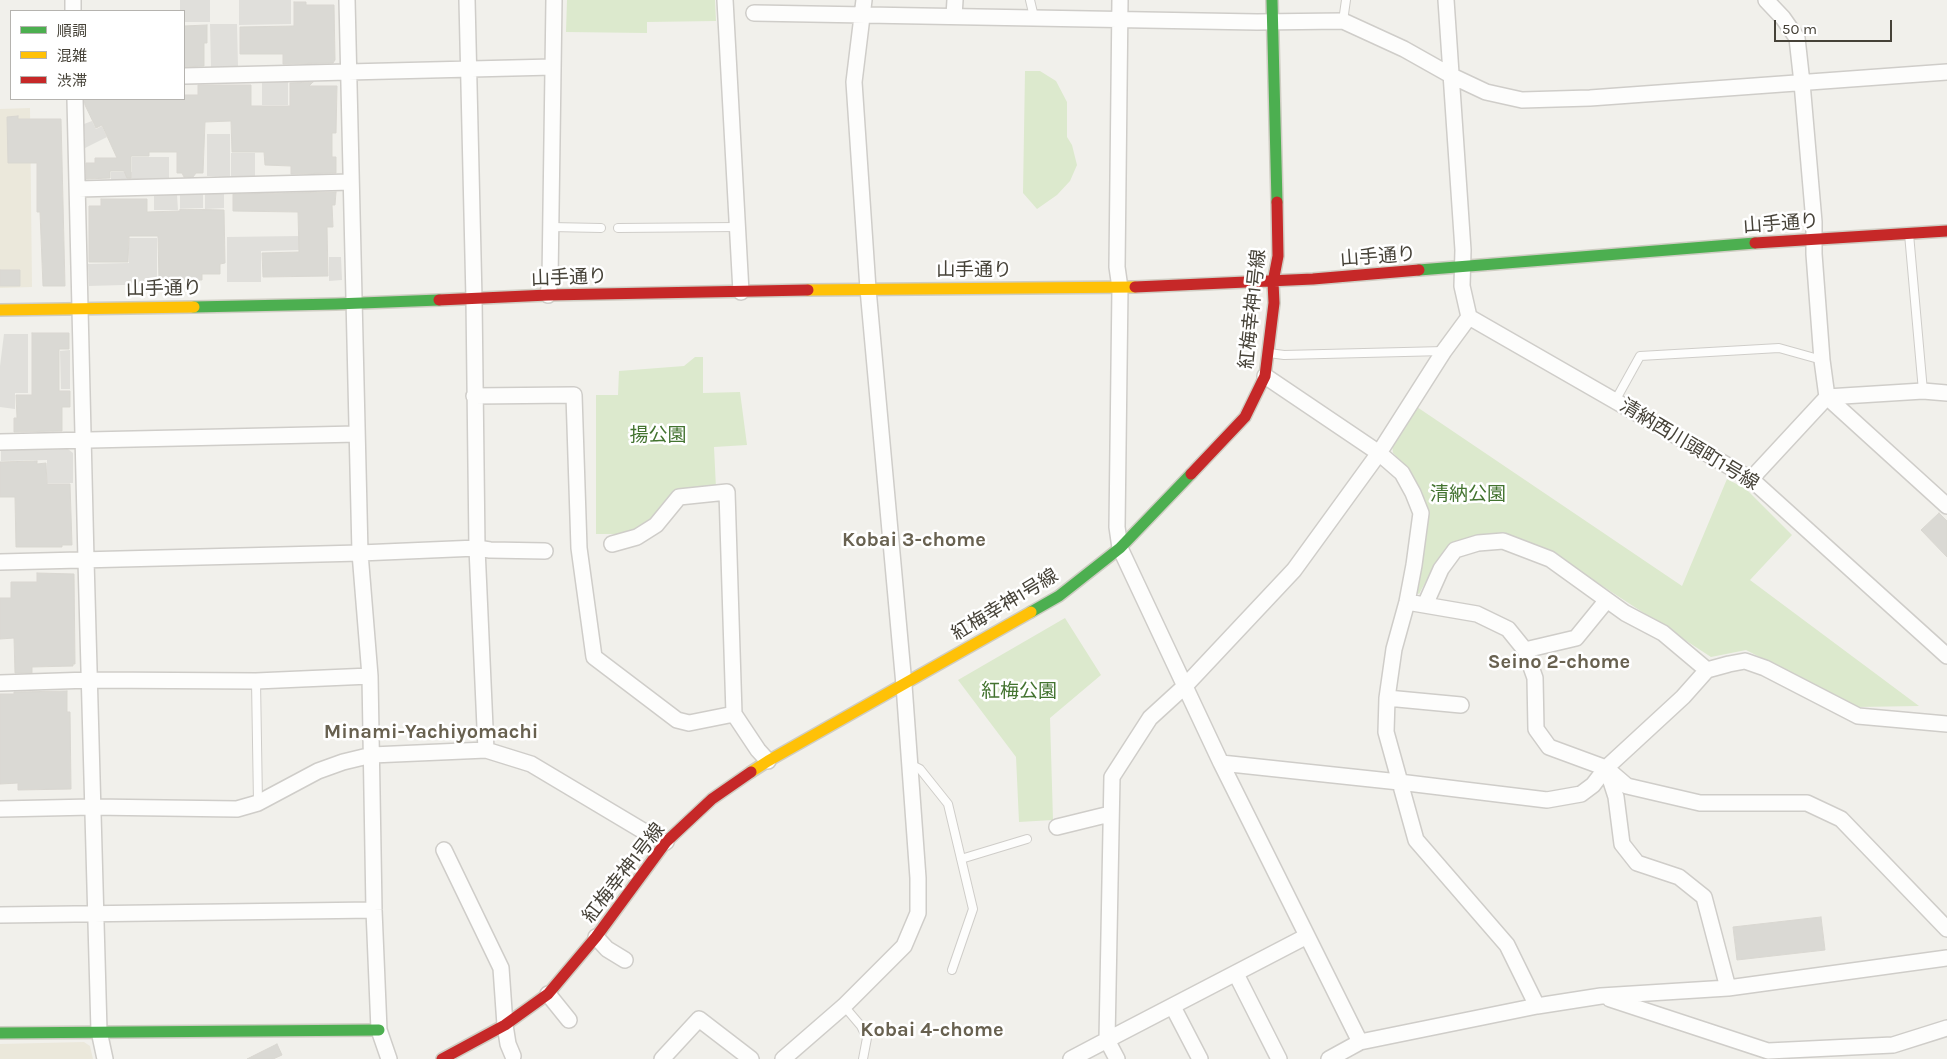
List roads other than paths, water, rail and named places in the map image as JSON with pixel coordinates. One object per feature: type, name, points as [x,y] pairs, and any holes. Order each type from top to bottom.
[{"type":"street","points":[[347,0],[360,552],[370,676],[372,755],[381,852],[374,910],[379,1030],[389,1059]]},
{"type":"street","points":[[467,0],[474,299],[477,548],[486,750]]},
{"type":"street","points":[[548,295],[550,280],[554,0]]},
{"type":"street","points":[[725,0],[741,292]]},
{"type":"street","points":[[954,0],[954,16]]},
{"type":"street","points":[[1120,0],[1117,267],[1120,288],[1117,527],[1120,548],[1221,763],[1360,1042]]},
{"type":"street","name":"紅梅幸神1号線","points":[[442,1059],[505,1025],[548,994],[596,937],[666,842],[712,799],[768,761],[904,686],[1059,596],[1120,548],[1244,416],[1265,376],[1274,303],[1273,282],[1278,256],[1272,0]]},
{"type":"street","points":[[1116,1059],[1107,1040],[1112,776],[1150,718],[1185,686],[1294,570],[1379,453],[1444,351],[1469,317],[1462,286],[1463,268],[1446,0]]},
{"type":"street","points":[[1766,0],[1783,18],[1797,38],[1802,83],[1822,360],[1827,397],[1947,506]]},
{"type":"street","points":[[783,1059],[844,1006],[904,946],[918,913],[918,878],[904,686],[868,288],[854,82],[857,44],[863,7]]},
{"type":"street","points":[[754,13],[863,7],[954,16],[1272,22],[1344,21],[1404,49],[1452,76],[1486,92],[1522,100],[1590,98],[1947,72]]},
{"type":"street","points":[[185,76],[553,67]]},
{"type":"street","points":[[75,100],[95,913],[99,1031],[106,1059]]},
{"type":"street","points":[[78,189],[351,182]]},
{"type":"street","name":"山手通り","points":[[0,310],[355,303],[548,295],[868,288],[1120,288],[1273,282],[1814,238],[1947,231]]},
{"type":"street","name":"清納西川頭町1号線","points":[[1469,317],[1751,479],[1947,656]]},
{"type":"street","points":[[1265,376],[1379,453],[1402,474],[1413,493],[1420,513],[1414,565],[1407,602],[1394,649],[1387,698],[1386,732],[1416,840],[1507,945],[1537,1006]]},
{"type":"street","points":[[1751,479],[1827,397],[1923,391],[1947,393]]},
{"type":"street","points":[[474,396],[574,395],[579,548],[594,657],[677,720],[689,723],[734,714]]},
{"type":"street","points":[[0,442],[357,434]]},
{"type":"street","points":[[612,544],[637,537],[656,525],[679,497],[727,492],[734,714],[758,750],[768,761]]},
{"type":"street","points":[[1425,605],[1441,570],[1455,550],[1478,543],[1503,541],[1550,559],[1625,613],[1663,633],[1707,670]]},
{"type":"street","points":[[0,562],[477,548],[545,551]]},
{"type":"street","points":[[1525,650],[1576,638],[1607,600]]},
{"type":"street","points":[[1407,602],[1477,614],[1508,629],[1525,650],[1535,678],[1536,729],[1549,747],[1606,768],[1627,786],[1700,803],[1807,803],[1841,819],[1947,929]]},
{"type":"street","points":[[1221,763],[1547,800],[1581,794],[1593,785],[1606,768],[1683,697],[1707,670],[1745,661],[1765,668],[1858,716],[1947,724]]},
{"type":"street","points":[[0,683],[90,680],[256,680],[370,676]]},
{"type":"street","points":[[1387,698],[1461,706]]},
{"type":"street","points":[[0,809],[237,809],[258,803],[318,770],[372,755],[486,750],[531,764],[650,835],[666,842]]},
{"type":"street","points":[[1606,768],[1616,797],[1622,844],[1637,863],[1678,877],[1704,897],[1728,988]]},
{"type":"street","points":[[1058,827],[1110,814]]},
{"type":"street","points":[[444,850],[501,968],[505,1025],[508,1044],[513,1056]]},
{"type":"street","points":[[0,915],[374,910]]},
{"type":"street","points":[[1071,1059],[1307,936]]},
{"type":"street","points":[[596,937],[607,949],[625,960]]},
{"type":"street","points":[[1329,1059],[1360,1042],[1537,1006],[1602,996],[1728,988],[1947,958]]},
{"type":"street","points":[[1236,974],[1279,1059]]},
{"type":"street","points":[[548,994],[569,1020]]},
{"type":"street","points":[[1602,996],[1768,1051],[1893,1046],[1947,1028]]},
{"type":"street","points":[[1173,1007],[1200,1059]]},
{"type":"street","points":[[662,1059],[700,1019],[751,1059]]},
{"type":"street","points":[[0,1033],[379,1030]]},
{"type":"lane","points":[[1030,0],[1034,17]]},
{"type":"lane","points":[[1344,21],[1346,0]]},
{"type":"lane","points":[[551,227],[601,228]]},
{"type":"lane","points":[[618,228],[738,227]]},
{"type":"lane","points":[[1909,234],[1923,391]]},
{"type":"lane","points":[[1615,401],[1640,356],[1779,348],[1822,360]]},
{"type":"lane","points":[[1269,353],[1284,355],[1444,351]]},
{"type":"lane","points":[[256,680],[258,803]]},
{"type":"lane","points":[[910,764],[920,770],[948,804],[973,909],[952,970]]},
{"type":"lane","points":[[961,860],[1027,839]]},
{"type":"lane","points":[[844,1006],[861,1026],[867,1038],[863,1059]]},
{"type":"district","name":"Kobai 3-chome","points":[[914,540]]},
{"type":"district","name":"Seino 2-chome","points":[[1559,662]]},
{"type":"district","name":"Minami-Yachiyomachi","points":[[431,732]]},
{"type":"district","name":"Kobai 4-chome","points":[[932,1030]]},
{"type":"park label","name":"揚公園","points":[[658,436]]},
{"type":"park label","name":"清納公園","points":[[1468,495]]},
{"type":"park label","name":"紅梅公園","points":[[1019,692]]}]
